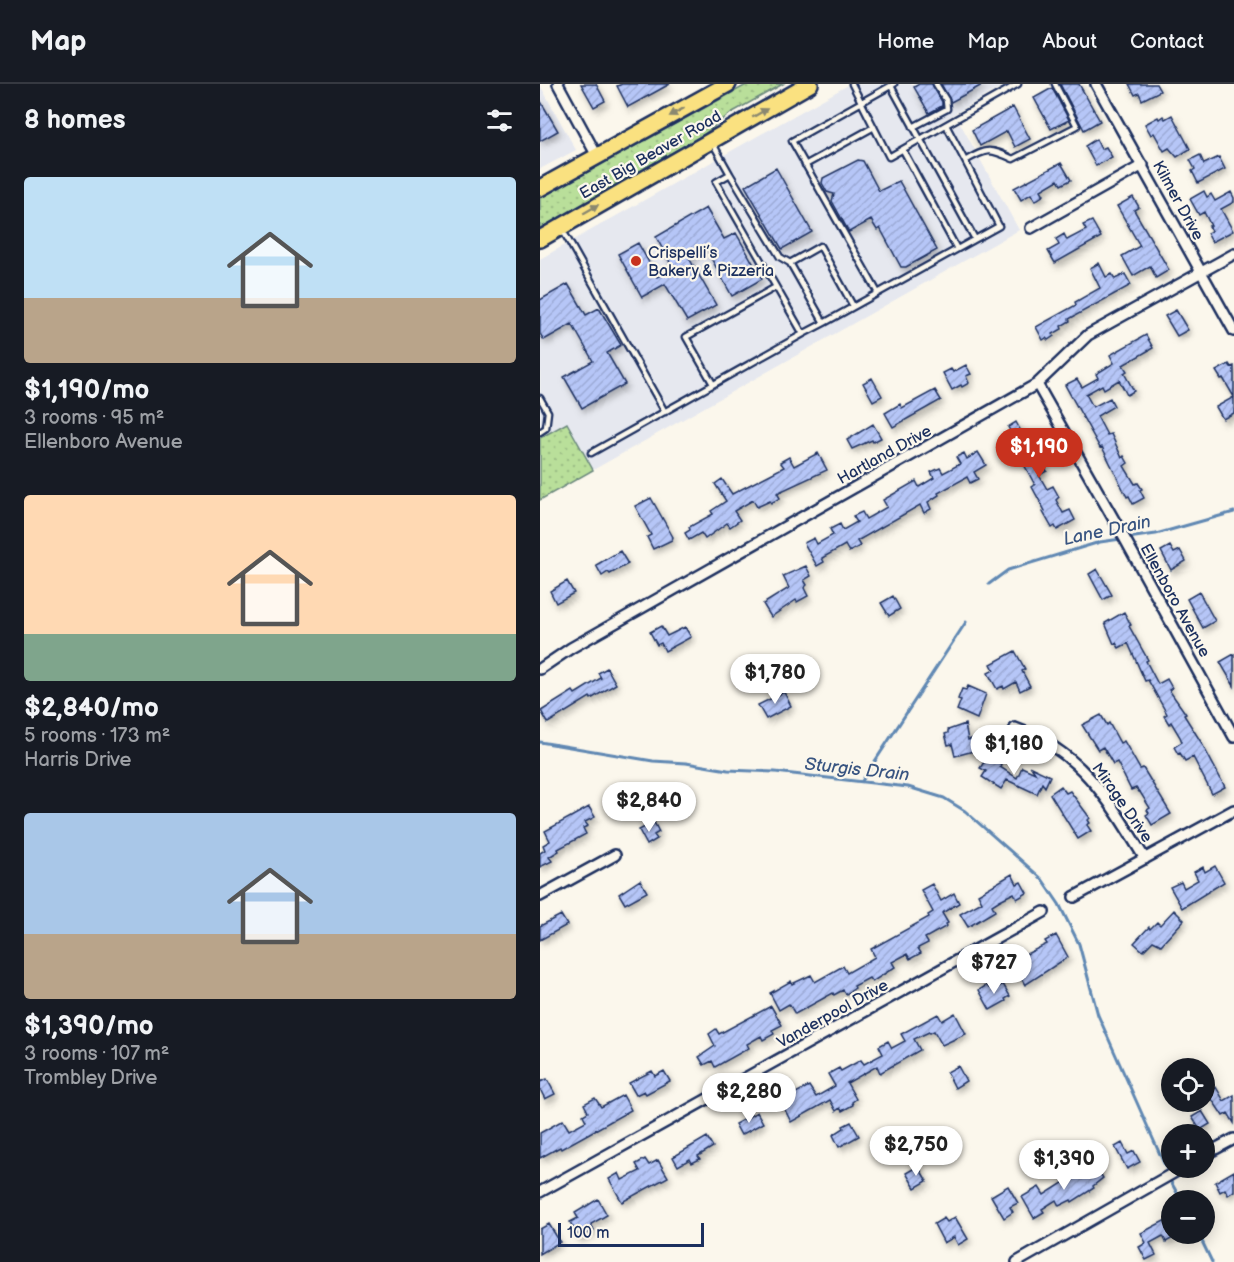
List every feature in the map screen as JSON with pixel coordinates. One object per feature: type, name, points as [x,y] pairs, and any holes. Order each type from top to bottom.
[{"type":"main road","name":"East Big Beaver Road","points":[[540,188],[728,84]]},
{"type":"main road","name":"East Big Beaver Road","points":[[540,239],[807,85]]},
{"type":"street","points":[[558,84],[597,156]]},
{"type":"street","name":"Kilmer Drive","points":[[1096,84],[1234,331]]},
{"type":"street","points":[[1031,228],[1143,165]]},
{"type":"street","name":"Hartland Drive","points":[[540,669],[581,642],[1037,384],[1088,335],[1234,254]]},
{"type":"street","name":"Ellenboro Avenue","points":[[1037,384],[1234,736]]},
{"type":"street","name":"Mirage Drive","points":[[1015,728],[1035,735],[1074,761],[1105,797],[1145,859]]},
{"type":"street","points":[[1074,897],[1234,810]]},
{"type":"street","points":[[540,896],[615,855]]},
{"type":"street","name":"Vanderpool Drive","points":[[540,1192],[1044,912]]},
{"type":"street","points":[[1215,1149],[1234,1138]]},
{"type":"street","points":[[1017,1262],[1165,1178]]},
{"type":"lane","points":[[852,84],[889,157],[1018,84]]},
{"type":"lane","points":[[913,127],[947,109],[946,100],[936,84]]},
{"type":"lane","points":[[965,161],[982,151],[989,150],[1013,159],[1077,126],[1055,84]]},
{"type":"lane","points":[[878,292],[792,141],[892,85],[975,239]]},
{"type":"lane","points":[[591,453],[999,225],[946,125]]},
{"type":"lane","points":[[806,165],[874,127]]},
{"type":"lane","points":[[711,140],[780,257],[790,263],[824,323]]},
{"type":"lane","points":[[903,150],[957,249]]},
{"type":"lane","points":[[730,174],[716,182],[803,334]]},
{"type":"lane","points":[[561,227],[665,411]]},
{"type":"lane","points":[[790,263],[820,246],[853,306]]},
{"type":"lane","points":[[713,384],[686,337],[776,287]]},
{"type":"lane","points":[[540,398],[548,412],[546,428],[540,432]]},
{"type":"shaded area","points":[[850,84],[1006,84],[933,126],[938,135],[960,123],[1019,230],[593,470],[567,423],[540,438],[540,259]]},
{"type":"shaded area","points":[[540,85],[576,150],[540,169]]},
{"type":"green space","points":[[748,84],[783,84],[731,113],[703,135],[540,229],[540,198]]},
{"type":"green space","points":[[567,423],[593,470],[540,500],[540,438]]},
{"type":"building","points":[[581,84],[596,84],[605,101],[594,107]]},
{"type":"building","points":[[622,84],[670,84],[628,107],[617,86]]},
{"type":"building","points":[[919,84],[932,84],[942,106],[929,113],[914,87]]},
{"type":"building","points":[[941,84],[984,84],[951,102]]},
{"type":"building","points":[[1060,84],[1079,84],[1100,121],[1084,130]]},
{"type":"building","points":[[1129,84],[1156,84],[1160,91],[1142,100],[1139,93],[1135,95]]},
{"type":"building","points":[[1052,88],[1069,120],[1051,129],[1034,98]]},
{"type":"building","points":[[540,100],[558,131],[540,141]]},
{"type":"building","points":[[1013,107],[1030,139],[1015,147],[1007,131],[980,146],[972,130]]},
{"type":"building","points":[[1172,115],[1190,149],[1177,157],[1169,148],[1164,151],[1154,133],[1151,135],[1145,124],[1158,117],[1159,119],[1163,116],[1165,119]]},
{"type":"building","points":[[1096,139],[1101,149],[1106,147],[1112,157],[1096,166],[1085,146]]},
{"type":"building","points":[[1200,155],[1204,164],[1219,157],[1225,169],[1198,183],[1190,160]]},
{"type":"building","points":[[858,160],[863,161],[879,191],[899,181],[937,250],[906,267],[901,267],[880,228],[877,230],[871,220],[849,232],[832,201],[834,194],[827,192],[822,183],[823,178]]},
{"type":"building","points":[[1061,163],[1071,180],[1061,185],[1058,180],[1041,190],[1044,195],[1035,201],[1031,194],[1021,200],[1014,188]]},
{"type":"building","points":[[776,168],[812,232],[782,249],[745,186]]},
{"type":"building","points":[[1204,191],[1207,197],[1211,194],[1215,201],[1231,192],[1234,198],[1234,202],[1221,209],[1233,231],[1212,242],[1207,233],[1212,231],[1209,226],[1211,226],[1204,212],[1199,215],[1190,199]]},
{"type":"building","points":[[1133,197],[1139,207],[1134,210],[1169,270],[1156,278],[1150,266],[1133,276],[1122,256],[1140,246],[1117,206]]},
{"type":"building","points":[[706,208],[724,239],[736,233],[762,279],[732,296],[706,249],[689,258],[716,305],[687,321],[665,284],[642,297],[618,254],[638,243],[657,277],[673,268],[656,237]]},
{"type":"building","points":[[1092,221],[1101,237],[1055,263],[1048,251],[1059,245],[1056,239],[1064,234],[1067,240],[1086,230],[1083,225]]},
{"type":"building","points":[[1099,263],[1106,277],[1112,274],[1115,279],[1125,274],[1131,285],[1069,319],[1070,321],[1061,326],[1062,329],[1053,334],[1054,336],[1043,340],[1036,327],[1076,305],[1075,302],[1100,288],[1090,268]]},
{"type":"building","points":[[568,284],[586,315],[599,308],[621,345],[607,353],[625,384],[582,408],[564,377],[593,361],[572,324],[544,340],[540,334],[540,300]]},
{"type":"building","points":[[1176,310],[1188,330],[1177,336],[1165,316]]},
{"type":"building","points":[[1146,335],[1153,348],[1123,365],[1127,371],[1124,373],[1134,391],[1127,395],[1119,380],[1104,389],[1102,385],[1086,394],[1093,407],[1110,398],[1114,406],[1097,416],[1107,435],[1111,434],[1122,458],[1124,456],[1128,463],[1124,466],[1135,484],[1138,483],[1142,489],[1140,490],[1144,498],[1133,504],[1065,385],[1077,379],[1082,387],[1098,378],[1096,374],[1114,363],[1110,355]]},
{"type":"building","points":[[1229,364],[1231,367],[1234,366],[1234,397],[1216,371]]},
{"type":"building","points":[[966,365],[971,374],[966,376],[969,383],[952,390],[943,373],[951,369],[953,372]]},
{"type":"building","points":[[872,378],[882,396],[873,401],[863,383]]},
{"type":"building","points":[[935,390],[941,400],[893,427],[885,413],[900,404],[902,408]]},
{"type":"building","points":[[1234,397],[1234,413],[1223,419],[1216,407]]},
{"type":"building","points":[[1016,422],[1029,446],[1031,445],[1047,471],[1039,475],[1047,489],[1053,486],[1059,497],[1056,500],[1063,513],[1070,510],[1075,520],[1057,530],[1055,526],[1052,528],[1043,512],[1045,511],[1032,487],[1035,485],[1014,446],[1010,448],[1004,437],[1011,433],[1008,427]]},
{"type":"building","points":[[873,424],[881,438],[852,449],[847,440]]},
{"type":"building","points":[[978,452],[986,465],[974,472],[978,479],[970,483],[967,477],[938,493],[939,495],[928,502],[931,509],[924,513],[920,505],[857,541],[860,546],[849,552],[845,545],[822,558],[824,562],[817,566],[804,543],[814,538],[817,544],[833,535],[830,529],[840,524],[843,530],[857,522],[853,516],[862,512],[866,519],[887,507],[883,500],[916,481],[919,487],[934,478],[931,472],[940,468],[943,473],[960,464],[956,457],[964,453],[967,459]]},
{"type":"building","points":[[818,453],[827,470],[777,493],[780,498],[771,503],[770,501],[757,507],[753,500],[734,511],[740,520],[730,527],[727,523],[705,539],[701,533],[689,540],[685,533],[690,530],[689,527],[713,514],[711,511],[726,501],[715,484],[722,479],[732,494],[784,467],[780,462],[789,457],[794,466]]},
{"type":"building","points":[[651,498],[673,537],[672,540],[653,549],[647,537],[651,535],[635,506]]},
{"type":"building","points":[[1170,546],[1174,553],[1180,550],[1186,561],[1171,570],[1161,551]]},
{"type":"building","points":[[620,551],[628,564],[602,576],[596,565]]},
{"type":"building","points":[[806,566],[811,576],[804,580],[807,585],[804,588],[808,596],[797,602],[796,600],[771,617],[763,604],[789,588],[783,576]]},
{"type":"building","points":[[1097,569],[1112,595],[1103,600],[1089,574]]},
{"type":"building","points":[[567,581],[574,593],[556,603],[550,591]]},
{"type":"building","points":[[1199,592],[1215,621],[1203,628],[1187,599]]},
{"type":"building","points":[[893,596],[900,609],[889,616],[881,603]]},
{"type":"building","points":[[1124,612],[1158,684],[1167,679],[1172,688],[1169,690],[1186,714],[1184,715],[1225,787],[1212,794],[1193,757],[1185,761],[1174,747],[1182,742],[1180,737],[1171,722],[1169,724],[1164,716],[1167,714],[1148,680],[1145,681],[1128,643],[1119,648],[1116,643],[1114,644],[1105,623]]},
{"type":"building","points":[[661,626],[667,636],[685,627],[691,637],[665,651],[661,643],[657,645],[650,632]]},
{"type":"building","points":[[1015,651],[1025,669],[1022,671],[1030,686],[1020,691],[1016,682],[1004,689],[1003,686],[997,689],[988,673],[994,670],[991,664]]},
{"type":"building","points":[[1234,654],[1234,686],[1220,662]]},
{"type":"building","points":[[607,668],[616,684],[548,723],[541,711],[573,691],[575,694],[601,678],[598,673]]},
{"type":"building","points":[[968,686],[986,694],[977,719],[957,710],[962,689],[966,690]]},
{"type":"building","points":[[784,692],[791,706],[766,719],[758,705]]},
{"type":"building","points":[[1101,715],[1107,725],[1109,723],[1120,743],[1124,741],[1171,814],[1152,825],[1146,815],[1150,808],[1140,792],[1136,788],[1131,790],[1117,762],[1113,764],[1103,747],[1098,750],[1082,725]]},
{"type":"building","points":[[965,724],[968,740],[977,737],[981,749],[955,756],[952,744],[948,745],[945,734],[948,730]]},
{"type":"building","points":[[988,756],[1017,778],[1022,767],[1035,773],[1031,767],[1050,776],[1045,787],[1042,783],[1037,794],[1007,780],[1001,789],[982,777],[986,771],[980,768]]},
{"type":"building","points":[[1061,786],[1066,793],[1070,791],[1090,818],[1088,820],[1090,823],[1087,825],[1091,831],[1078,839],[1050,794]]},
{"type":"building","points":[[589,807],[595,817],[585,822],[588,826],[583,828],[586,834],[558,849],[559,851],[549,857],[552,861],[540,867],[540,853],[545,850],[543,845],[550,841],[545,831]]},
{"type":"building","points":[[654,822],[659,832],[654,835],[657,839],[647,845],[639,830]]},
{"type":"building","points":[[1215,866],[1224,882],[1182,908],[1170,887],[1181,882],[1184,888],[1198,880],[1194,872],[1203,867],[1205,872]]},
{"type":"building","points":[[1012,874],[1017,884],[1021,882],[1027,893],[1017,899],[1014,893],[1000,900],[992,905],[995,911],[968,927],[960,914],[982,902],[978,894]]},
{"type":"building","points":[[640,880],[647,892],[625,904],[619,894]]},
{"type":"building","points":[[932,884],[941,901],[954,893],[959,903],[942,913],[948,923],[947,926],[925,938],[928,943],[918,948],[921,953],[910,959],[907,954],[892,962],[895,967],[872,982],[869,978],[854,986],[855,988],[846,994],[843,990],[834,995],[833,993],[795,1014],[789,1004],[779,1010],[770,993],[791,981],[792,984],[811,975],[815,982],[843,966],[847,973],[875,957],[871,949],[929,917],[928,915],[933,912],[921,890]]},
{"type":"building","points":[[1174,910],[1184,920],[1161,945],[1153,941],[1143,951],[1134,943],[1149,927],[1150,929],[1157,922],[1160,925]]},
{"type":"building","points":[[561,915],[567,925],[540,940],[540,926]]},
{"type":"building","points":[[1056,935],[1068,957],[1025,985],[1014,966],[1023,961],[1020,957],[1047,944],[1045,941]]},
{"type":"building","points":[[997,984],[998,987],[1003,984],[1010,996],[1005,999],[1006,1001],[990,1010],[979,990],[987,985],[989,988]]},
{"type":"building","points":[[771,1006],[782,1025],[772,1030],[774,1034],[763,1040],[761,1036],[747,1044],[749,1048],[715,1067],[712,1061],[704,1065],[699,1057],[715,1046],[709,1034],[716,1029],[719,1034]]},
{"type":"building","points":[[955,1013],[966,1034],[942,1045],[934,1031],[914,1039],[920,1050],[880,1073],[877,1066],[847,1083],[856,1099],[852,1102],[853,1105],[842,1111],[840,1108],[836,1111],[830,1100],[791,1122],[779,1098],[790,1092],[792,1095],[809,1086],[816,1097],[835,1086],[828,1074],[839,1068],[841,1071],[861,1060],[864,1064],[883,1054],[879,1046],[888,1041],[892,1048],[905,1041],[901,1034],[938,1014],[942,1021]]},
{"type":"building","points":[[958,1066],[966,1081],[955,1088],[947,1072]]},
{"type":"building","points":[[652,1071],[655,1076],[664,1071],[670,1081],[646,1094],[644,1091],[636,1095],[629,1083]]},
{"type":"building","points":[[547,1079],[555,1094],[545,1099],[540,1089],[540,1082]]},
{"type":"building","points":[[1215,1088],[1224,1101],[1234,1095],[1234,1123],[1228,1113],[1223,1116],[1215,1104]]},
{"type":"building","points":[[623,1095],[631,1110],[561,1149],[560,1147],[540,1158],[540,1133],[563,1120],[569,1130],[586,1121],[583,1115],[588,1112],[584,1104],[595,1098],[601,1107]]},
{"type":"building","points":[[757,1112],[763,1123],[741,1135],[735,1124]]},
{"type":"building","points":[[1203,1112],[1210,1124],[1196,1124],[1192,1117]]},
{"type":"building","points":[[851,1122],[859,1136],[839,1147],[833,1135]]},
{"type":"building","points":[[707,1137],[713,1147],[698,1156],[700,1159],[692,1163],[690,1159],[678,1166],[673,1157]]},
{"type":"building","points":[[1122,1143],[1128,1154],[1134,1151],[1140,1162],[1127,1169],[1115,1147]]},
{"type":"building","points":[[645,1159],[649,1165],[658,1160],[668,1177],[622,1202],[609,1179],[619,1173],[622,1180],[640,1171],[636,1164]]},
{"type":"building","points":[[1094,1163],[1103,1178],[1093,1186],[1094,1188],[1072,1202],[1071,1200],[1059,1206],[1056,1200],[1042,1209],[1044,1212],[1034,1218],[1022,1197],[1039,1187],[1044,1195]]},
{"type":"building","points":[[918,1166],[927,1181],[915,1188],[906,1173]]},
{"type":"building","points":[[1234,1171],[1234,1191],[1228,1195],[1225,1189],[1220,1192],[1215,1182]]},
{"type":"building","points":[[1008,1186],[1018,1203],[1010,1207],[1013,1212],[1004,1218],[991,1196]]},
{"type":"building","points":[[598,1199],[607,1215],[591,1224],[594,1230],[579,1238],[570,1222],[578,1218],[575,1213]]},
{"type":"building","points":[[955,1217],[968,1239],[958,1245],[954,1237],[944,1243],[934,1224],[944,1218],[947,1222]]},
{"type":"building","points":[[1161,1223],[1161,1237],[1150,1243],[1156,1255],[1146,1260],[1139,1247],[1146,1243],[1141,1233]]},
{"type":"building","points":[[549,1224],[560,1242],[540,1254],[540,1229]]},
{"type":"waterway","name":"Lane Drain","points":[[989,584],[1008,570],[1100,542],[1156,534],[1234,512]]},
{"type":"waterway","name":"Lane Drain","points":[[862,781],[966,622]]},
{"type":"waterway","name":"Sturgis Drain","points":[[540,742],[653,761],[908,787],[944,798],[965,811],[1042,879],[1059,904],[1079,944],[1098,1015],[1161,1157]]},
{"type":"waterway","name":"Sturgis Drain","points":[[1171,1182],[1175,1190]]},
{"type":"waterway","name":"Sturgis Drain","points":[[1203,1244],[1212,1262]]},
{"type":"place","name":"Crispelli’s Bakery & Pizzeria","points":[[636,261]]}]
